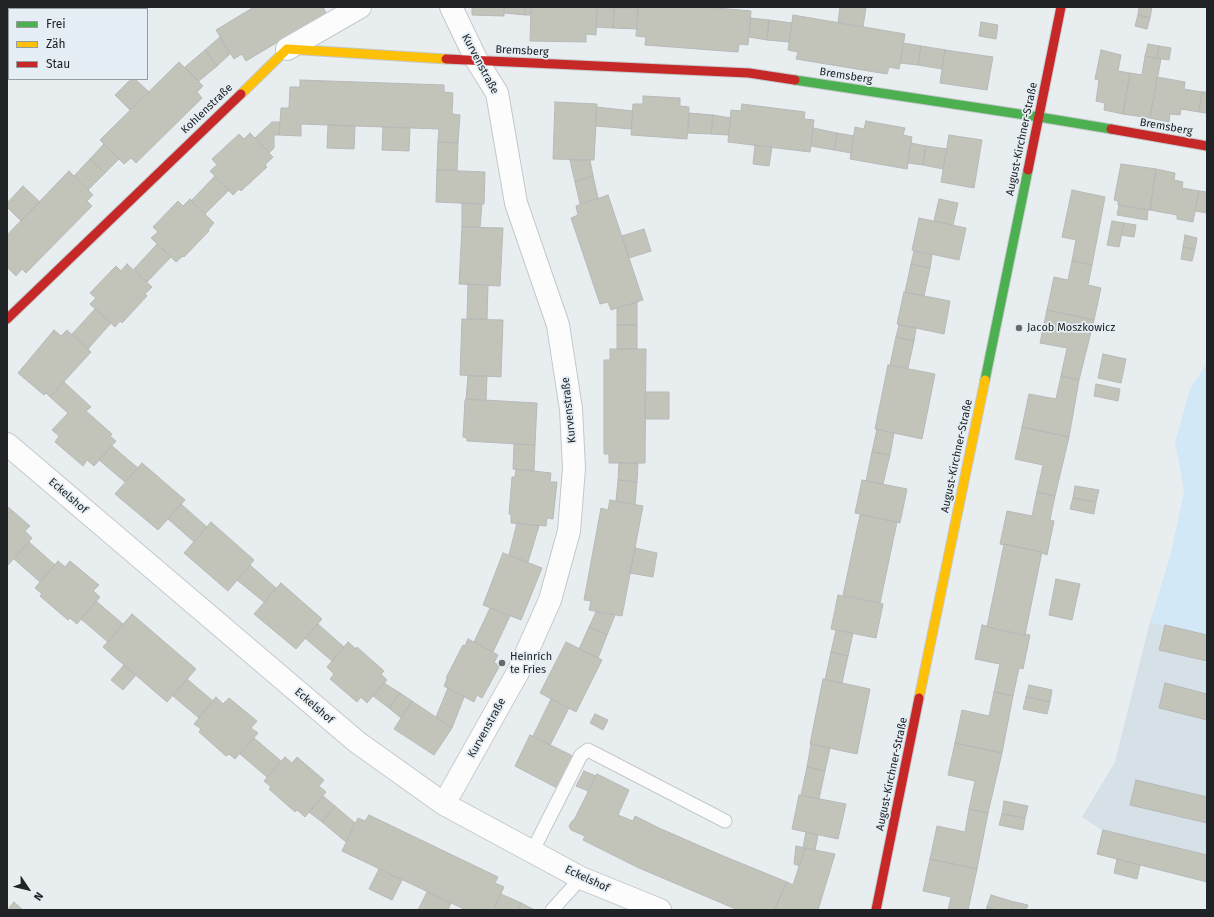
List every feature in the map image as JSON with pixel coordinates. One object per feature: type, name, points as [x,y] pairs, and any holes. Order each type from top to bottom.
[{"type":"street","points":[[287,49],[360,7]]},
{"type":"street","name":"Kurvenstraße","points":[[444,804],[518,672],[550,600],[569,531],[574,468],[570,409],[558,325],[516,203],[497,93],[477,60],[451,7]]},
{"type":"street","name":"August-Kirchner-Straße","points":[[876,910],[1061,7]]},
{"type":"street","points":[[287,49],[477,60]]},
{"type":"street","name":"Kohlenstraße","points":[[7,318],[287,49]]},
{"type":"street","name":"Bremsberg","points":[[477,60],[749,73],[1039,117],[1207,146]]},
{"type":"street","name":"Eckelshof","points":[[7,444],[357,742],[444,804],[581,878],[660,910]]},
{"type":"lane","points":[[532,852],[581,755],[588,750],[725,821]]},
{"type":"lane","points":[[552,910],[581,878]]},
{"type":"shaded area","points":[[1207,363],[1207,635],[1150,622],[1171,553],[1184,491],[1175,442],[1190,389]]},
{"type":"shaded area","points":[[1150,622],[1207,635],[1207,882],[1097,854],[1102,830],[1082,817],[1115,762]]},
{"type":"building","points":[[254,7],[323,7],[326,13],[246,61],[242,54],[234,59],[216,30]]},
{"type":"building","points":[[472,7],[504,7],[504,16],[472,15]]},
{"type":"building","points":[[504,7],[525,7],[525,15],[504,13]]},
{"type":"building","points":[[525,7],[531,7],[531,15],[525,15]]},
{"type":"building","points":[[531,7],[597,7],[596,35],[586,34],[586,42],[530,41]]},
{"type":"building","points":[[597,7],[614,8],[613,28],[596,27]]},
{"type":"building","points":[[638,7],[706,7],[751,11],[748,45],[739,44],[738,52],[645,45],[646,37],[636,36]]},
{"type":"building","points":[[840,7],[866,7],[863,27],[838,23]]},
{"type":"building","points":[[1139,7],[1152,7],[1150,18],[1138,15]]},
{"type":"building","points":[[614,8],[638,8],[637,29],[613,28]]},
{"type":"building","points":[[793,15],[905,34],[899,69],[889,67],[887,74],[796,59],[798,52],[788,50]]},
{"type":"building","points":[[1138,15],[1150,18],[1147,29],[1135,26]]},
{"type":"building","points":[[751,18],[769,20],[767,40],[749,37]]},
{"type":"building","points":[[769,20],[792,23],[789,42],[767,40]]},
{"type":"building","points":[[981,22],[998,25],[996,39],[979,36]]},
{"type":"building","points":[[220,37],[230,54],[217,66],[205,50]]},
{"type":"building","points":[[903,43],[921,46],[918,65],[900,63]]},
{"type":"building","points":[[1148,44],[1159,46],[1157,58],[1145,56]]},
{"type":"building","points":[[921,46],[946,50],[942,69],[918,65]]},
{"type":"building","points":[[1159,46],[1171,48],[1169,60],[1157,58]]},
{"type":"building","points":[[205,50],[217,66],[199,81],[185,67]]},
{"type":"building","points":[[945,50],[993,57],[987,90],[940,83]]},
{"type":"building","points":[[1101,50],[1121,55],[1118,71],[1130,73],[1123,114],[1104,110],[1105,103],[1096,101],[1099,80],[1095,79]]},
{"type":"building","points":[[1145,56],[1161,59],[1150,118],[1123,114],[1130,73],[1142,75]]},
{"type":"building","points":[[179,62],[203,86],[197,92],[202,98],[136,163],[131,158],[124,164],[100,140]]},
{"type":"building","points":[[1157,77],[1185,82],[1184,89],[1202,92],[1199,112],[1181,109],[1180,115],[1170,114],[1169,122],[1150,118]]},
{"type":"building","points":[[130,80],[136,80],[149,92],[130,110],[115,95]]},
{"type":"building","points":[[300,80],[444,85],[444,92],[453,93],[452,114],[460,115],[458,143],[438,142],[439,129],[301,124],[301,136],[279,135],[281,108],[289,108],[290,87],[300,87]]},
{"type":"building","points":[[1202,92],[1207,92],[1207,113],[1199,112]]},
{"type":"building","points":[[643,96],[680,98],[680,106],[689,107],[687,139],[631,135],[633,104],[643,104]]},
{"type":"building","points":[[555,102],[597,104],[594,160],[553,159]]},
{"type":"building","points":[[742,104],[805,112],[804,119],[814,120],[810,152],[728,142],[731,110],[741,111]]},
{"type":"building","points":[[596,107],[633,111],[631,129],[596,126]]},
{"type":"building","points":[[689,113],[713,115],[711,134],[688,133]]},
{"type":"building","points":[[713,115],[731,118],[728,135],[711,134]]},
{"type":"building","points":[[866,121],[905,128],[903,135],[912,137],[907,169],[850,159],[855,127],[864,129]]},
{"type":"building","points":[[272,122],[280,122],[279,135],[274,135],[274,148],[269,153],[255,138]]},
{"type":"building","points":[[328,125],[355,126],[354,149],[327,148]]},
{"type":"building","points":[[383,127],[410,128],[409,151],[382,150]]},
{"type":"building","points":[[813,128],[837,133],[834,150],[811,146]]},
{"type":"building","points":[[250,133],[273,157],[265,165],[267,167],[241,191],[239,189],[233,195],[210,171],[217,165],[212,159],[239,134],[244,139]]},
{"type":"building","points":[[837,133],[854,136],[851,153],[834,150]]},
{"type":"building","points":[[949,135],[982,140],[974,188],[941,182]]},
{"type":"building","points":[[438,142],[458,143],[457,170],[437,170]]},
{"type":"building","points":[[911,143],[926,146],[923,165],[908,163]]},
{"type":"building","points":[[104,144],[119,159],[105,173],[90,159]]},
{"type":"building","points":[[755,145],[772,147],[769,166],[753,164]]},
{"type":"building","points":[[926,146],[947,149],[943,169],[923,165]]},
{"type":"building","points":[[90,159],[105,173],[88,190],[74,176]]},
{"type":"building","points":[[570,160],[590,160],[593,176],[575,182]]},
{"type":"building","points":[[1121,164],[1156,169],[1150,210],[1118,205],[1118,201],[1114,200]]},
{"type":"building","points":[[1156,169],[1175,173],[1174,180],[1183,182],[1182,188],[1199,191],[1193,222],[1177,219],[1177,215],[1150,210]]},
{"type":"building","points":[[437,170],[485,172],[484,204],[436,202]]},
{"type":"building","points":[[69,171],[93,195],[87,201],[92,206],[26,273],[22,269],[16,276],[7,267],[7,235]]},
{"type":"building","points":[[215,176],[229,190],[205,214],[191,201]]},
{"type":"building","points":[[593,176],[598,198],[580,204],[575,182]]},
{"type":"building","points":[[23,186],[40,202],[21,221],[7,207],[7,203]]},
{"type":"building","points":[[1072,190],[1105,197],[1092,265],[1072,261],[1076,240],[1062,237]]},
{"type":"building","points":[[1199,191],[1207,192],[1207,213],[1195,211]]},
{"type":"building","points":[[608,195],[643,300],[611,310],[608,302],[600,304],[571,218],[578,215],[576,206]]},
{"type":"building","points":[[190,199],[214,223],[208,230],[209,231],[184,257],[183,256],[176,262],[151,238],[158,232],[153,227],[178,201],[183,206]]},
{"type":"building","points":[[939,199],[958,203],[953,225],[934,221]]},
{"type":"building","points":[[462,203],[482,204],[480,227],[462,227]]},
{"type":"building","points":[[1119,205],[1148,210],[1147,220],[1117,215]]},
{"type":"building","points":[[919,218],[966,228],[959,260],[912,250]]},
{"type":"building","points":[[1112,221],[1124,223],[1119,247],[1107,245]]},
{"type":"building","points":[[1124,223],[1136,225],[1134,237],[1121,235]]},
{"type":"building","points":[[462,227],[503,228],[500,286],[459,284]]},
{"type":"building","points":[[644,229],[651,251],[629,258],[622,236]]},
{"type":"building","points":[[1185,235],[1197,238],[1195,249],[1183,247]]},
{"type":"building","points":[[157,244],[171,257],[147,282],[134,269]]},
{"type":"building","points":[[1183,247],[1195,249],[1192,261],[1181,259]]},
{"type":"building","points":[[914,251],[932,255],[930,268],[911,264]]},
{"type":"building","points":[[1072,261],[1092,265],[1088,285],[1101,288],[1094,320],[1047,310],[1054,277],[1068,280]]},
{"type":"building","points":[[127,264],[152,287],[145,294],[147,296],[122,323],[120,321],[115,327],[90,304],[96,298],[90,293],[116,266],[121,271]]},
{"type":"building","points":[[911,264],[930,268],[924,296],[905,292]]},
{"type":"building","points":[[468,284],[488,285],[487,319],[467,319]]},
{"type":"building","points":[[904,292],[950,301],[944,334],[897,324]]},
{"type":"building","points":[[637,302],[637,325],[617,325],[617,308]]},
{"type":"building","points":[[95,309],[111,323],[88,349],[72,334]]},
{"type":"building","points":[[1047,310],[1094,320],[1079,380],[1061,376],[1067,348],[1040,343]]},
{"type":"building","points":[[462,319],[503,320],[501,377],[460,375]]},
{"type":"building","points":[[617,325],[637,325],[637,349],[617,349]]},
{"type":"building","points":[[899,325],[916,328],[914,341],[896,337]]},
{"type":"building","points":[[54,330],[61,336],[67,330],[91,352],[50,397],[46,393],[44,395],[18,373]]},
{"type":"building","points":[[896,337],[914,341],[908,368],[890,365]]},
{"type":"building","points":[[610,349],[646,349],[645,463],[609,463],[609,454],[604,454],[604,360],[610,360]]},
{"type":"building","points":[[1103,354],[1126,359],[1121,383],[1098,378]]},
{"type":"building","points":[[888,365],[935,374],[922,439],[875,429]]},
{"type":"building","points":[[468,376],[487,376],[486,401],[466,399]]},
{"type":"building","points":[[1061,376],[1079,380],[1069,437],[1022,427],[1029,394],[1056,399]]},
{"type":"building","points":[[64,382],[91,407],[86,411],[112,434],[110,436],[116,441],[94,466],[87,460],[83,466],[55,442],[59,436],[52,430],[68,413],[50,397]]},
{"type":"building","points":[[1096,384],[1120,389],[1118,401],[1094,396]]},
{"type":"building","points":[[645,392],[669,392],[669,419],[645,419]]},
{"type":"building","points":[[466,399],[537,403],[535,445],[467,441],[467,438],[463,437]]},
{"type":"building","points":[[1022,427],[1069,437],[1055,496],[1037,492],[1043,465],[1015,459]]},
{"type":"building","points":[[877,429],[894,433],[890,455],[872,452]]},
{"type":"building","points":[[514,444],[535,445],[534,471],[513,469]]},
{"type":"building","points":[[112,446],[138,468],[125,482],[99,460]]},
{"type":"building","points":[[872,452],[890,455],[883,484],[866,481]]},
{"type":"building","points":[[142,463],[185,500],[158,530],[115,494]]},
{"type":"building","points":[[619,463],[638,463],[637,482],[618,480]]},
{"type":"building","points":[[516,469],[551,473],[550,482],[557,482],[553,519],[547,518],[546,526],[511,523],[511,514],[509,514],[512,477],[515,477]]},
{"type":"building","points":[[618,480],[637,482],[635,505],[616,501]]},
{"type":"building","points":[[862,480],[907,489],[900,523],[855,513]]},
{"type":"building","points":[[1075,486],[1099,490],[1096,502],[1073,498]]},
{"type":"building","points":[[1037,492],[1055,496],[1050,520],[1054,521],[1047,555],[1042,552],[1000,544],[1007,511],[1032,516]]},
{"type":"building","points":[[1073,498],[1096,502],[1094,514],[1070,509]]},
{"type":"building","points":[[610,500],[643,506],[622,616],[589,610],[591,601],[584,600],[601,508],[608,510]]},
{"type":"building","points":[[181,504],[207,527],[194,542],[168,519]]},
{"type":"building","points":[[7,506],[30,526],[25,531],[32,538],[8,565],[7,564]]},
{"type":"building","points":[[860,515],[897,522],[880,603],[843,595]]},
{"type":"building","points":[[211,522],[254,560],[228,591],[184,553]]},
{"type":"building","points":[[517,523],[539,526],[528,562],[509,555]]},
{"type":"building","points":[[29,542],[55,565],[40,582],[14,559]]},
{"type":"building","points":[[1004,544],[1042,552],[1025,635],[987,627]]},
{"type":"building","points":[[635,548],[657,553],[653,577],[630,573]]},
{"type":"building","points":[[503,553],[542,568],[521,620],[483,605]]},
{"type":"building","points":[[58,561],[65,567],[70,561],[99,585],[93,591],[100,597],[77,624],[70,618],[68,620],[40,596],[42,594],[35,588]]},
{"type":"building","points":[[250,565],[276,588],[264,602],[237,580]]},
{"type":"building","points":[[1056,579],[1080,584],[1072,620],[1049,615]]},
{"type":"building","points":[[281,583],[322,619],[296,649],[254,614]]},
{"type":"building","points":[[838,595],[883,604],[876,638],[831,629]]},
{"type":"building","points":[[96,601],[123,624],[108,642],[81,619]]},
{"type":"building","points":[[490,608],[510,616],[493,652],[474,642]]},
{"type":"building","points":[[596,612],[615,615],[607,635],[589,627]]},
{"type":"building","points":[[132,614],[196,669],[167,702],[103,647]]},
{"type":"building","points":[[318,624],[344,647],[332,661],[305,638]]},
{"type":"building","points":[[982,625],[1025,636],[1025,634],[1030,635],[1023,669],[1019,668],[1013,696],[994,692],[1000,664],[975,659]]},
{"type":"building","points":[[1165,625],[1207,635],[1207,661],[1159,650]]},
{"type":"building","points":[[589,627],[607,635],[598,658],[579,649]]},
{"type":"building","points":[[836,630],[853,633],[848,656],[831,652]]},
{"type":"building","points":[[468,639],[498,655],[494,663],[500,665],[482,698],[477,695],[474,702],[444,686],[447,679],[446,678],[463,645],[465,646]]},
{"type":"building","points":[[348,642],[356,649],[357,647],[384,671],[381,674],[387,680],[367,703],[361,697],[357,702],[330,679],[334,674],[327,667]]},
{"type":"building","points":[[566,642],[602,660],[576,712],[540,693]]},
{"type":"building","points":[[831,652],[848,656],[842,683],[825,680]]},
{"type":"building","points":[[124,665],[136,675],[123,690],[111,680]]},
{"type":"building","points":[[187,679],[213,701],[199,718],[173,696]]},
{"type":"building","points":[[823,679],[870,689],[857,754],[810,744]]},
{"type":"building","points":[[384,683],[400,693],[389,708],[373,696]]},
{"type":"building","points":[[1165,683],[1207,694],[1207,720],[1159,708]]},
{"type":"building","points":[[1029,685],[1052,690],[1050,702],[1026,697]]},
{"type":"building","points":[[448,688],[464,697],[452,728],[436,717]]},
{"type":"building","points":[[994,692],[1013,696],[1002,753],[955,743],[962,710],[989,716]]},
{"type":"building","points":[[400,693],[412,701],[401,718],[389,708]]},
{"type":"building","points":[[216,697],[223,704],[229,698],[257,721],[251,728],[258,733],[235,759],[229,754],[226,756],[199,732],[201,729],[194,724]]},
{"type":"building","points":[[1026,697],[1050,702],[1047,714],[1023,709]]},
{"type":"building","points":[[551,699],[569,708],[550,745],[533,736]]},
{"type":"building","points":[[412,701],[452,728],[434,755],[394,729]]},
{"type":"building","points":[[595,714],[608,720],[603,730],[590,723]]},
{"type":"building","points":[[530,735],[573,756],[557,788],[515,766]]},
{"type":"building","points":[[254,738],[281,761],[267,777],[240,754]]},
{"type":"building","points":[[955,743],[1002,753],[988,813],[969,809],[975,781],[948,775]]},
{"type":"building","points":[[811,744],[830,748],[825,771],[807,767]]},
{"type":"building","points":[[285,757],[292,763],[297,757],[324,780],[319,786],[326,792],[305,817],[297,810],[295,812],[269,789],[271,787],[264,781]]},
{"type":"building","points":[[807,767],[825,771],[819,799],[801,795]]},
{"type":"building","points":[[584,771],[596,776],[588,791],[576,786]]},
{"type":"building","points":[[597,774],[629,790],[618,815],[633,821],[635,816],[721,855],[787,882],[774,910],[738,910],[639,868],[583,840],[585,836],[571,830],[569,826],[574,820]]},
{"type":"building","points":[[1136,780],[1207,797],[1207,823],[1130,805]]},
{"type":"building","points":[[799,795],[846,804],[838,839],[792,829]]},
{"type":"building","points":[[323,796],[335,806],[322,822],[309,812]]},
{"type":"building","points":[[1004,801],[1028,806],[1025,818],[1002,814]]},
{"type":"building","points":[[335,806],[355,823],[346,842],[322,822]]},
{"type":"building","points":[[969,809],[988,813],[977,869],[930,859],[937,826],[965,832]]},
{"type":"building","points":[[1002,814],[1025,818],[1023,830],[999,825]]},
{"type":"building","points":[[369,815],[498,877],[495,883],[504,887],[493,910],[466,910],[342,851],[358,818],[365,821]]},
{"type":"building","points":[[1103,830],[1207,855],[1207,882],[1097,854]]},
{"type":"building","points":[[806,832],[818,835],[815,850],[803,848]]},
{"type":"building","points":[[796,846],[805,848],[800,866],[794,864]]},
{"type":"building","points":[[805,848],[835,854],[818,910],[774,910],[787,882],[793,885]]},
{"type":"building","points":[[930,859],[977,869],[968,910],[948,910],[951,897],[923,891]]},
{"type":"building","points":[[1117,859],[1140,865],[1137,879],[1114,873]]},
{"type":"building","points":[[379,869],[402,880],[392,900],[369,889]]},
{"type":"building","points":[[427,892],[451,903],[448,910],[418,910]]},
{"type":"building","points":[[501,894],[521,903],[518,910],[493,910]]},
{"type":"building","points":[[991,895],[1014,902],[1011,910],[997,910],[987,907]]},
{"type":"building","points":[[14,902],[23,910],[7,910]]},
{"type":"building","points":[[1015,902],[1028,905],[1026,910],[1012,910]]},
{"type":"building","points":[[521,903],[535,910],[518,910]]},
{"type":"building","points":[[987,907],[997,910],[986,910]]},
{"type":"traffic: fast","points":[[795,80],[1111,129]]},
{"type":"traffic: fast","points":[[985,380],[1028,170]]},
{"type":"traffic: slow","points":[[241,94],[287,49],[446,59]]},
{"type":"traffic: slow","points":[[919,698],[985,380]]},
{"type":"traffic: jam","points":[[1028,170],[1061,7]]},
{"type":"traffic: jam","points":[[446,59],[749,73],[795,80]]},
{"type":"traffic: jam","points":[[7,319],[241,94]]},
{"type":"traffic: jam","points":[[1111,129],[1207,146]]},
{"type":"traffic: jam","points":[[876,910],[919,698]]},
{"type":"place","name":"Jacob Moszkowicz","points":[[1019,328]]},
{"type":"place","name":"Heinrich te Fries","points":[[502,663]]}]
